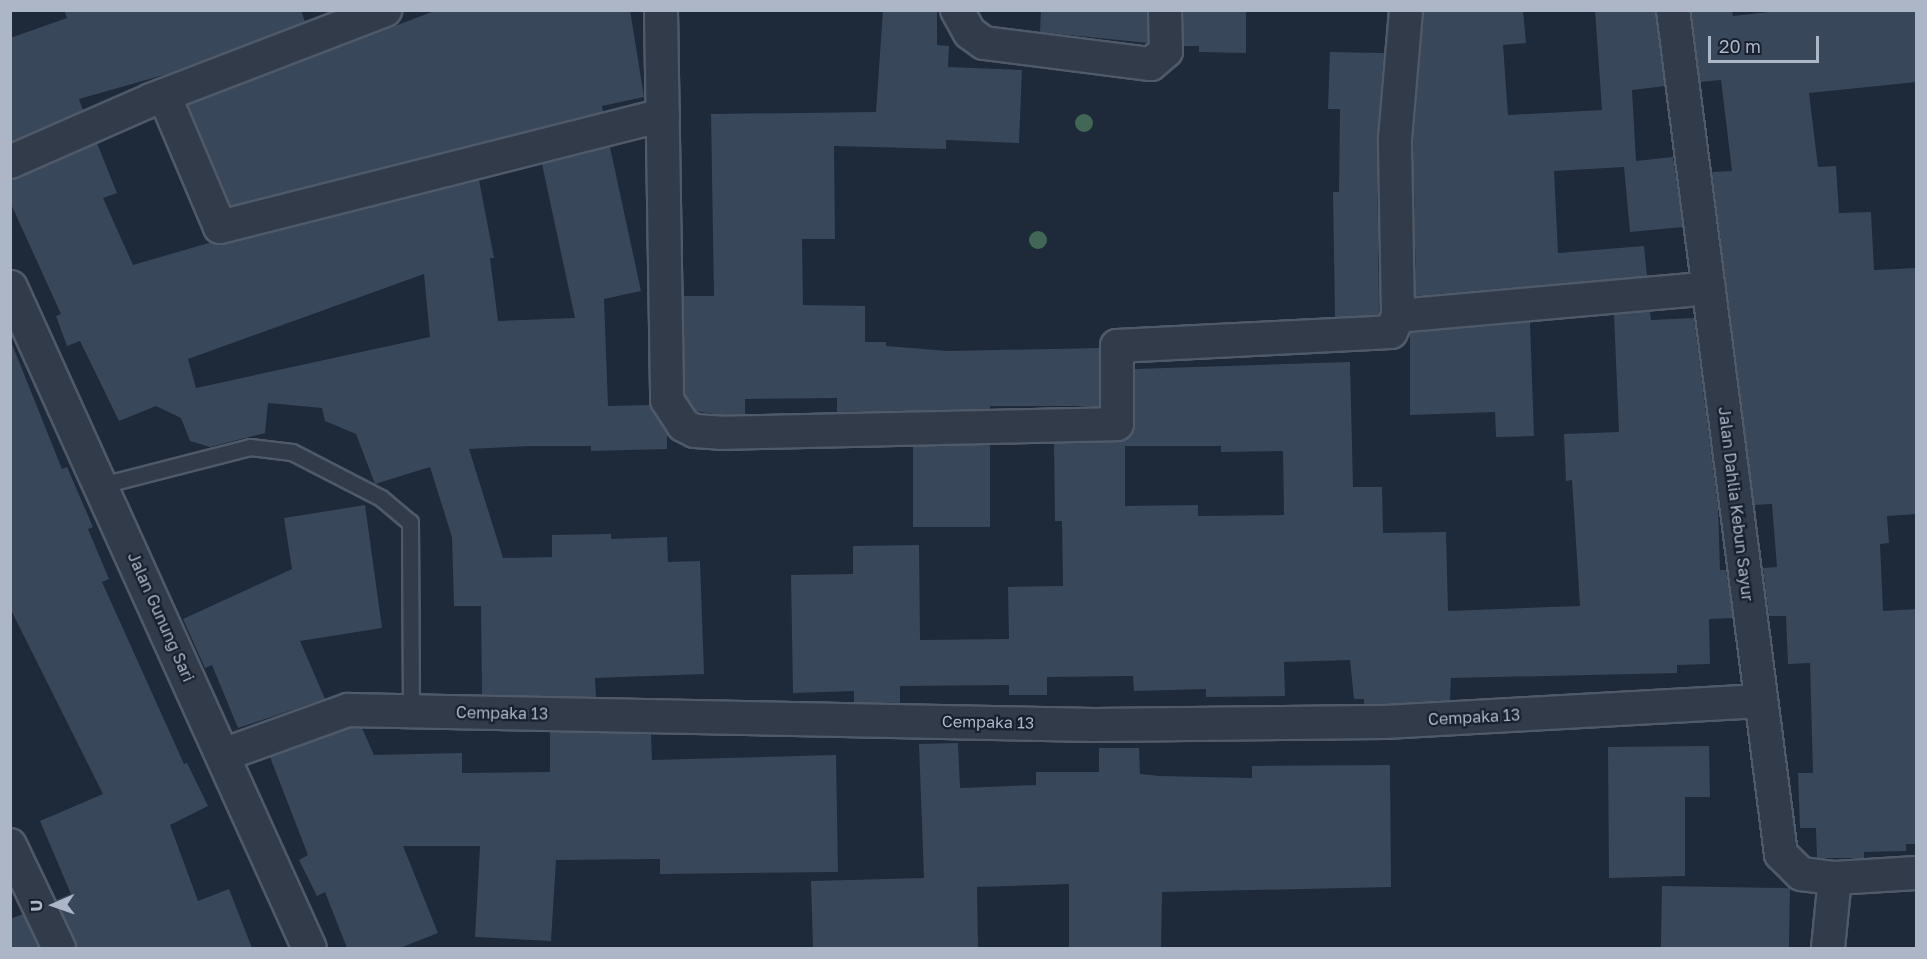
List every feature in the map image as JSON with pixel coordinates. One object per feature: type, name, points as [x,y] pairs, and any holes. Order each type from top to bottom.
[{"type":"street","points":[[10,162],[164,95],[386,10]]},
{"type":"street","points":[[661,10],[667,400],[673,414],[695,431],[1117,424],[1117,346],[1391,332],[1398,316],[1395,139],[1406,10]]},
{"type":"street","points":[[957,10],[970,33],[984,43],[1151,64],[1166,51],[1165,10]]},
{"type":"street","name":"Jalan Dahlia Kebun Sayur","points":[[1673,10],[1781,854],[1801,874],[1835,878],[1917,873]]},
{"type":"street","points":[[164,95],[220,227],[663,115]]},
{"type":"street","name":"Jalan Gunung Sari","points":[[10,287],[102,484],[309,948]]},
{"type":"street","points":[[1398,316],[1709,288]]},
{"type":"street","name":"Cempaka 13","points":[[223,755],[348,710],[1106,724],[1384,722],[1760,701]]},
{"type":"street","points":[[10,844],[59,948]]},
{"type":"street","points":[[1828,948],[1835,878]]},
{"type":"lane","points":[[102,484],[250,447],[292,452],[381,498],[410,522],[411,711]]},
{"type":"building","points":[[64,10],[301,10],[305,22],[167,74],[79,99],[83,110],[10,142],[10,38],[67,18]]},
{"type":"building","points":[[437,10],[630,10],[644,97],[602,106],[603,112],[231,206],[188,105]]},
{"type":"building","points":[[883,10],[937,10],[937,45],[949,46],[948,67],[1022,70],[1019,143],[946,140],[946,149],[834,146],[835,239],[802,239],[803,305],[865,306],[865,342],[886,342],[886,346],[948,351],[1099,348],[1099,406],[990,406],[990,409],[837,412],[837,398],[745,399],[745,414],[721,415],[695,411],[685,395],[683,296],[714,296],[711,114],[876,112]]},
{"type":"building","points":[[1041,10],[1147,10],[1148,43],[1040,32]]},
{"type":"building","points":[[1183,10],[1246,10],[1246,53],[1199,52],[1199,46],[1184,46]]},
{"type":"building","points":[[1424,10],[1523,10],[1526,43],[1503,45],[1508,115],[1602,110],[1595,10],[1655,10],[1665,86],[1632,90],[1636,161],[1673,157],[1683,227],[1630,232],[1624,167],[1554,171],[1558,253],[1644,246],[1647,276],[1416,296],[1413,140]]},
{"type":"building","points":[[1691,10],[1732,10],[1733,16],[1787,10],[1917,10],[1917,82],[1809,93],[1818,167],[1836,166],[1839,213],[1871,212],[1874,270],[1917,268],[1917,514],[1887,516],[1889,543],[1880,544],[1883,611],[1917,609],[1917,844],[1906,844],[1906,851],[1864,852],[1864,858],[1817,858],[1816,828],[1800,828],[1798,773],[1813,773],[1810,663],[1788,664],[1786,616],[1769,616],[1763,568],[1777,567],[1772,504],[1754,505],[1712,172],[1732,171],[1721,80],[1700,82]]},
{"type":"building","points":[[1330,52],[1384,53],[1377,139],[1379,315],[1335,317],[1333,192],[1339,192],[1340,109],[1328,109]]},
{"type":"building","points":[[97,143],[117,193],[103,198],[133,265],[212,242],[224,244],[479,180],[494,258],[490,258],[498,321],[575,318],[542,164],[610,147],[641,291],[604,299],[608,406],[650,405],[667,433],[667,449],[591,451],[591,446],[530,446],[469,449],[503,558],[552,557],[552,535],[611,534],[611,539],[667,537],[668,562],[700,561],[704,674],[595,678],[596,697],[482,695],[481,606],[454,606],[452,537],[430,467],[375,484],[356,434],[325,421],[322,408],[268,403],[265,433],[210,447],[190,441],[181,418],[156,406],[119,421],[80,341],[67,346],[56,316],[61,314],[10,202],[10,180]],"holes":[[[424,274],[430,337],[196,388],[188,359]]]},
{"type":"building","points":[[1650,311],[1651,320],[1694,318],[1718,507],[1720,570],[1726,570],[1733,618],[1709,619],[1710,664],[1677,665],[1677,673],[1451,678],[1450,700],[1384,704],[1364,704],[1364,699],[1354,699],[1350,660],[1284,662],[1285,696],[1206,697],[1206,689],[1134,691],[1133,676],[1047,677],[1047,695],[1009,695],[1009,685],[900,686],[900,703],[854,702],[854,691],[793,693],[791,575],[853,574],[853,546],[919,545],[920,640],[1009,639],[1008,587],[1063,586],[1062,521],[1055,521],[1054,443],[1127,439],[1135,424],[1135,369],[1350,362],[1353,487],[1382,487],[1383,533],[1446,532],[1448,611],[1580,606],[1572,480],[1566,481],[1564,434],[1619,432],[1614,315]],"holes":[[[1125,446],[1221,446],[1221,452],[1283,451],[1284,515],[1198,516],[1198,505],[1125,506]]]},
{"type":"building","points":[[1530,322],[1534,436],[1496,437],[1495,412],[1410,415],[1410,333]]},
{"type":"building","points":[[12,344],[62,469],[67,467],[93,527],[88,529],[109,579],[102,582],[184,764],[187,763],[208,806],[170,825],[198,901],[229,889],[252,948],[77,948],[56,900],[71,894],[40,821],[103,794],[10,608]]},
{"type":"building","points":[[913,445],[990,445],[990,527],[913,527]]},
{"type":"building","points":[[365,505],[382,628],[300,641],[325,699],[238,728],[212,665],[205,668],[183,619],[292,569],[284,518]]},
{"type":"building","points":[[351,728],[362,728],[374,755],[462,753],[462,773],[550,772],[550,732],[651,734],[652,760],[836,755],[838,872],[660,874],[660,859],[556,860],[551,941],[475,937],[480,846],[403,846],[438,933],[400,948],[347,948],[325,892],[317,896],[299,860],[308,855],[270,757]]},
{"type":"building","points":[[958,743],[960,788],[1036,785],[1036,772],[1099,772],[1099,748],[1139,748],[1140,774],[1160,776],[1252,778],[1252,766],[1390,765],[1391,887],[1162,892],[1161,948],[1069,948],[1069,884],[977,887],[978,948],[813,948],[811,881],[924,878],[919,744]]},
{"type":"building","points":[[1709,746],[1710,797],[1685,797],[1685,876],[1609,878],[1608,747]]},
{"type":"building","points":[[1662,886],[1790,888],[1789,948],[1661,948]]},
{"type":"building","points":[[23,914],[39,948],[10,948],[10,919]]}]
